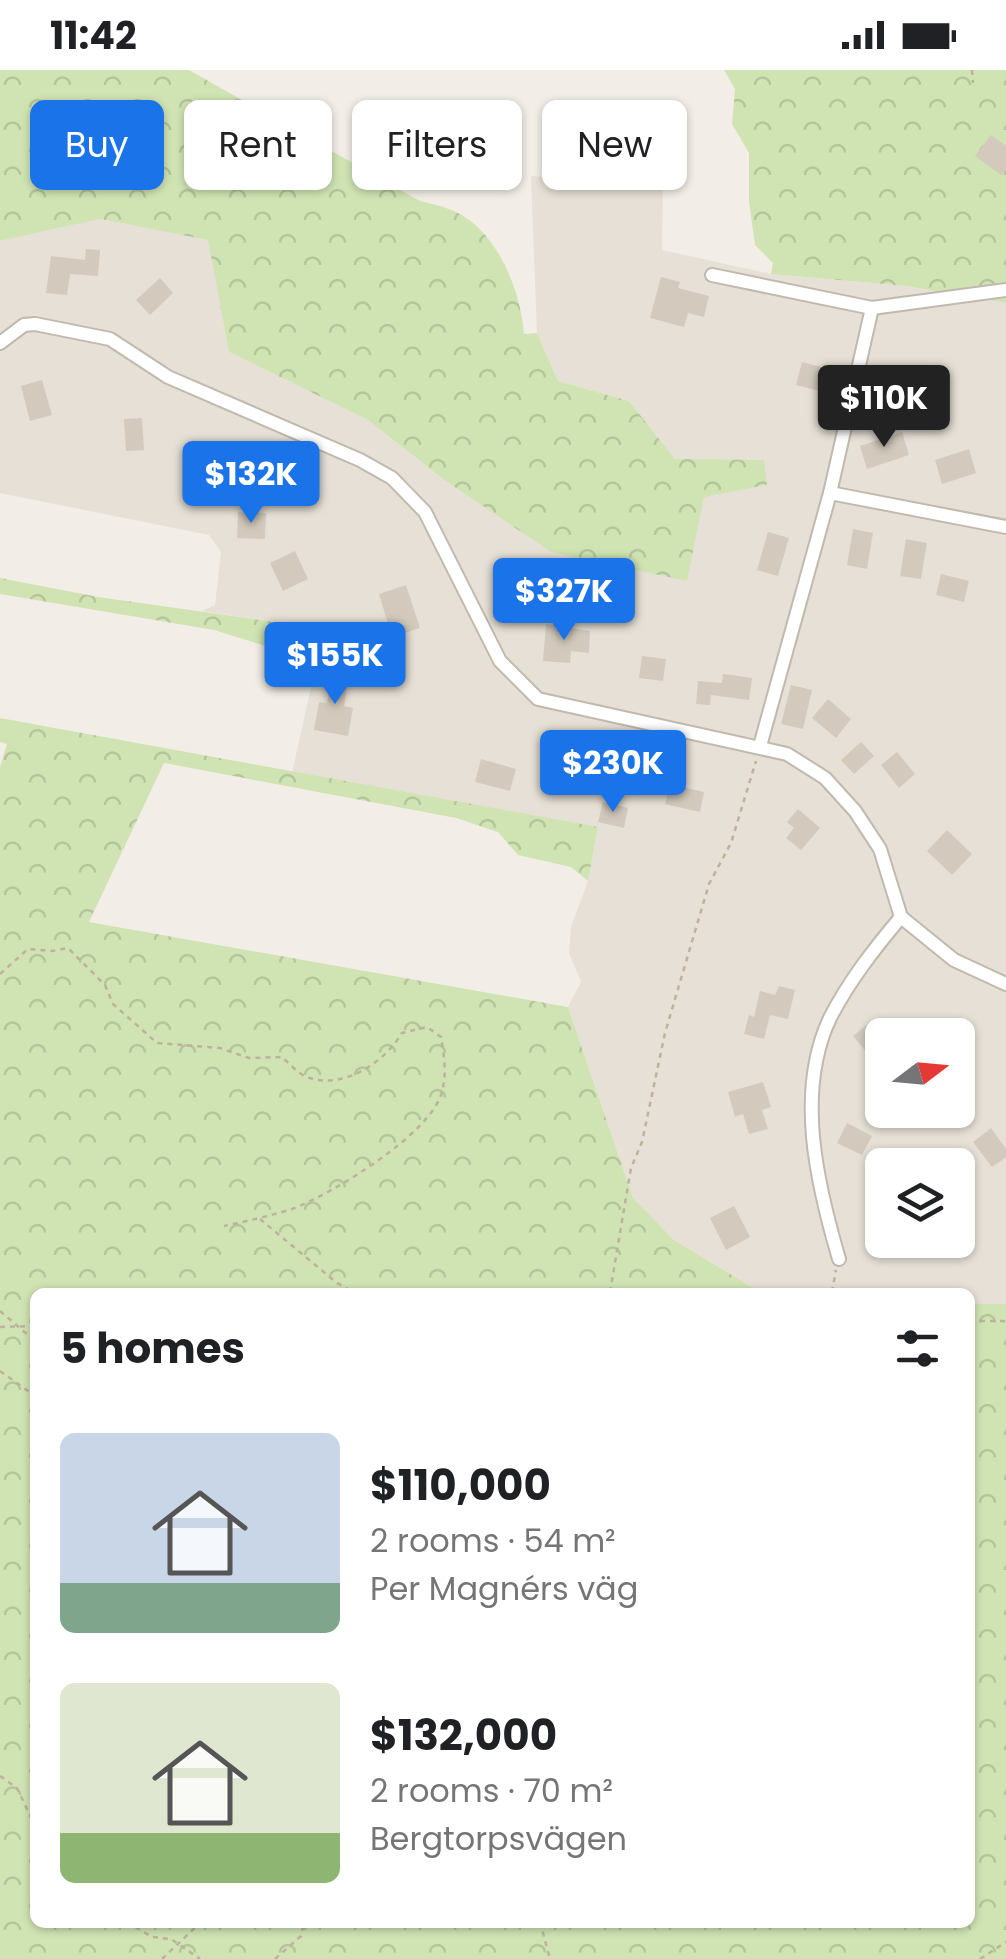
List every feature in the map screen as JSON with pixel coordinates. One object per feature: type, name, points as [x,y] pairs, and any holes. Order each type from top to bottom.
[{"type":"street","points":[[712,274],[872,308],[1006,290]]},
{"type":"street","points":[[760,746],[830,492],[872,308]]},
{"type":"street","points":[[0,343],[24,325],[36,324],[110,339],[168,377],[360,460],[392,478],[425,512],[500,661],[538,699],[788,754],[825,778],[855,811],[880,849],[901,917],[954,960],[1006,984]]},
{"type":"street","points":[[830,492],[1006,527]]},
{"type":"street","points":[[839,1259],[815,1161],[811,1088],[829,1021],[864,961],[901,917]]},
{"type":"path","points":[[972,70],[972,83]]},
{"type":"path","points":[[611,1288],[631,1168],[642,1142],[665,1034],[709,884],[732,843],[760,746]]},
{"type":"path","points":[[0,974],[28,949],[68,948],[105,985],[113,1004],[157,1043],[220,1048],[249,1058],[282,1057],[305,1077],[336,1082],[376,1063],[394,1047],[402,1033],[427,1028],[441,1038],[445,1064],[442,1092],[434,1110],[403,1141],[356,1177],[295,1208],[224,1226]]},
{"type":"path","points":[[259,1218],[344,1288]]},
{"type":"path","points":[[833,1288],[839,1259]]},
{"type":"path","points":[[0,1311],[30,1337]]},
{"type":"path","points":[[975,1321],[1006,1322]]},
{"type":"path","points":[[0,1326],[30,1326]]},
{"type":"path","points":[[0,1372],[30,1393]]},
{"type":"path","points":[[0,1776],[17,1788],[30,1815]]},
{"type":"path","points":[[136,1928],[152,1938],[178,1944],[200,1959]]},
{"type":"path","points":[[162,1959],[195,1928]]},
{"type":"path","points":[[275,1959],[301,1936],[303,1928]]},
{"type":"path","points":[[542,1928],[550,1959]]},
{"type":"path","points":[[980,1959],[1006,1942]]},
{"type":"shaded area","points":[[531,176],[542,177],[542,190],[663,190],[662,250],[771,274],[906,286],[1006,303],[1006,1304],[975,1304],[975,1288],[753,1288],[674,1240],[633,1198],[568,1007],[581,982],[569,953],[571,927],[588,881],[598,828],[292,773],[324,629],[202,611],[215,605],[221,552],[209,535],[0,493],[0,241],[100,219],[209,240],[229,352],[368,420],[443,479],[686,581],[704,496],[766,485],[675,459],[629,401],[558,381],[537,333]]},
{"type":"green space","points":[[0,70],[189,70],[242,100],[184,100],[184,190],[332,190],[332,151],[352,163],[352,190],[400,190],[456,212],[484,233],[495,248],[518,299],[524,334],[537,333],[558,381],[629,401],[675,459],[764,460],[767,485],[704,497],[687,581],[551,552],[443,479],[368,420],[229,352],[208,240],[100,219],[0,241]]},
{"type":"green space","points":[[724,70],[1006,70],[1006,303],[906,286],[771,274],[773,263],[755,245],[749,202],[749,153],[732,124],[735,89]]},
{"type":"green space","points":[[0,578],[98,597],[325,629],[313,687],[300,678],[285,652],[214,630],[0,594]]},
{"type":"green space","points":[[0,718],[598,827],[588,881],[571,867],[518,855],[498,832],[456,818],[164,763],[89,922],[568,1007],[633,1198],[674,1240],[753,1288],[30,1288],[30,1928],[975,1928],[975,1304],[1006,1304],[1006,1959],[0,1959],[0,767],[7,744],[0,742]]},
{"type":"building","points":[[991,135],[1006,146],[1006,169],[1001,175],[975,156]]},
{"type":"building","points":[[86,249],[100,250],[98,276],[70,274],[67,295],[46,293],[51,256],[85,260]]},
{"type":"building","points":[[661,277],[680,282],[678,288],[709,296],[704,317],[688,313],[684,327],[650,318]]},
{"type":"building","points":[[160,278],[173,293],[150,315],[136,300]]},
{"type":"building","points":[[802,362],[825,368],[819,391],[796,385]]},
{"type":"building","points":[[42,380],[52,415],[30,421],[21,386]]},
{"type":"building","points":[[142,418],[144,450],[126,451],[124,419]]},
{"type":"building","points":[[902,432],[909,455],[867,469],[860,446]]},
{"type":"building","points":[[969,449],[976,473],[942,484],[935,460]]},
{"type":"building","points":[[238,512],[266,513],[265,539],[237,538]]},
{"type":"building","points":[[853,529],[873,533],[867,569],[847,565]]},
{"type":"building","points":[[768,532],[789,538],[778,576],[757,570]]},
{"type":"building","points":[[906,539],[927,543],[921,579],[900,576]]},
{"type":"building","points":[[295,551],[308,579],[283,591],[270,563]]},
{"type":"building","points":[[941,574],[969,581],[964,602],[936,595]]},
{"type":"building","points":[[406,585],[420,628],[392,637],[379,594]]},
{"type":"building","points":[[546,624],[590,631],[589,653],[571,651],[570,663],[543,661]]},
{"type":"building","points":[[642,656],[666,659],[663,681],[639,678]]},
{"type":"building","points":[[333,668],[350,671],[344,706],[353,708],[348,736],[314,730],[319,702],[327,703]]},
{"type":"building","points":[[723,674],[752,678],[749,700],[711,695],[710,705],[696,704],[698,681],[722,683]]},
{"type":"building","points":[[791,685],[812,690],[803,729],[781,724]]},
{"type":"building","points":[[828,699],[851,719],[836,738],[812,718]]},
{"type":"building","points":[[861,742],[874,756],[854,774],[841,760]]},
{"type":"building","points":[[897,752],[915,774],[899,788],[881,765]]},
{"type":"building","points":[[481,759],[516,769],[510,791],[475,782]]},
{"type":"building","points":[[575,767],[605,771],[602,792],[572,788]]},
{"type":"building","points":[[670,784],[704,792],[700,812],[665,804]]},
{"type":"building","points":[[603,802],[628,808],[624,828],[598,822]]},
{"type":"building","points":[[798,809],[820,828],[801,850],[786,838],[794,828],[787,822]]},
{"type":"building","points":[[947,830],[972,854],[952,875],[927,851]]},
{"type":"building","points":[[779,986],[795,990],[788,1019],[770,1015],[764,1039],[744,1034],[749,1015],[754,1017],[760,991],[775,995]]},
{"type":"building","points":[[865,1026],[865,1051],[853,1036]]},
{"type":"building","points":[[763,1082],[771,1107],[762,1110],[768,1129],[749,1134],[743,1114],[735,1117],[728,1092]]},
{"type":"building","points":[[847,1123],[872,1136],[862,1155],[837,1143]]},
{"type":"building","points":[[991,1128],[1006,1149],[1006,1157],[992,1167],[973,1142]]},
{"type":"building","points":[[734,1206],[750,1237],[726,1250],[710,1218]]}]
